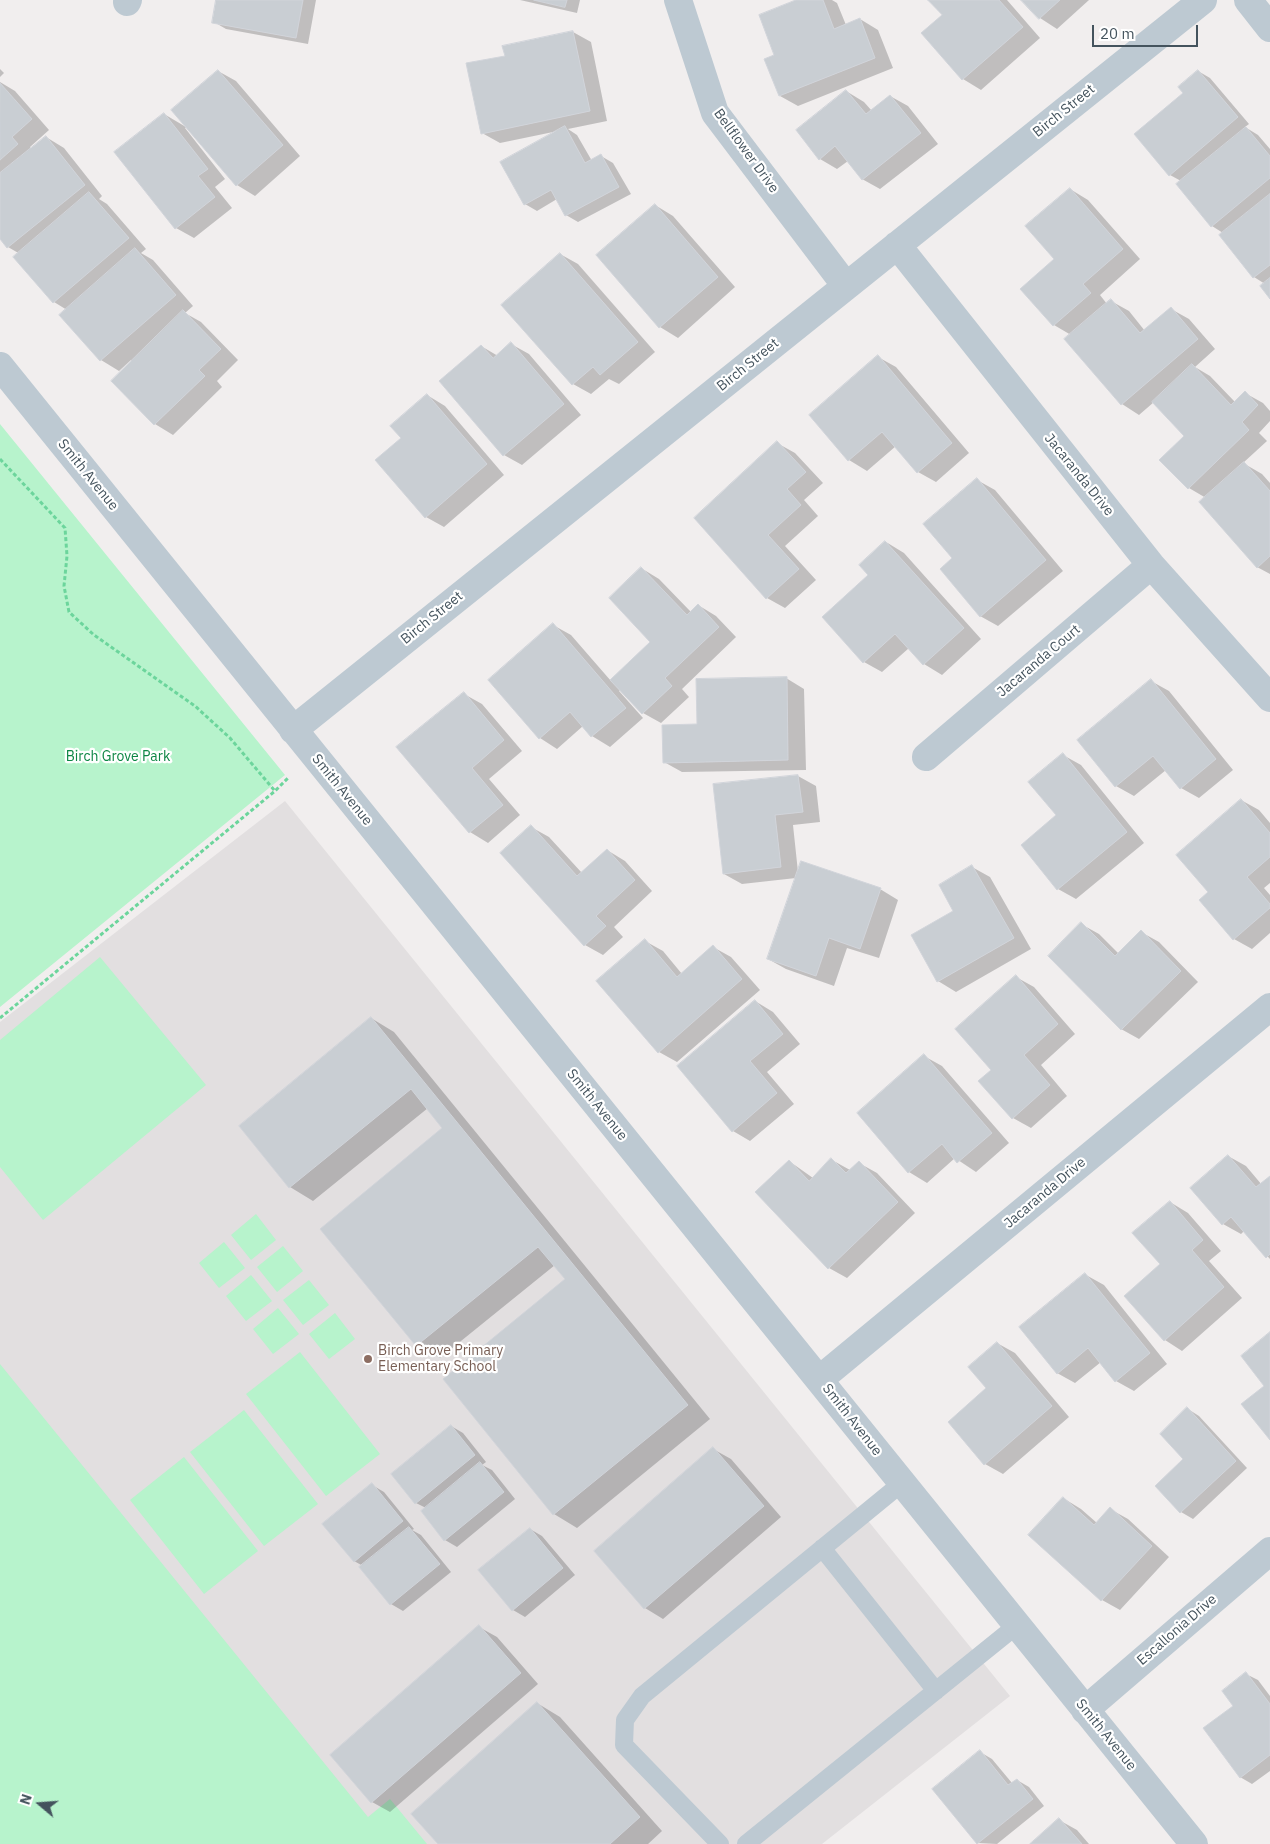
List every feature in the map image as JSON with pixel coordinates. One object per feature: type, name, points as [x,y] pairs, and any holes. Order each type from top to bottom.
[{"type":"street","name":"Bellflower Drive","points":[[678,0],[715,113],[846,286]]},
{"type":"street","name":"Birch Street","points":[[293,730],[1203,0]]},
{"type":"street","points":[[1248,0],[1270,28]]},
{"type":"street","name":"Jacaranda Drive","points":[[897,245],[1151,565],[1270,698]]},
{"type":"street","name":"Smith Avenue","points":[[0,366],[1194,1844]]},
{"type":"street","name":"Jacaranda Court","points":[[926,757],[1151,565]]},
{"type":"street","name":"Jacaranda Drive","points":[[820,1379],[1270,1007]]},
{"type":"street","name":"Escallonia Drive","points":[[1085,1710],[1270,1551]]},
{"type":"lane","points":[[720,1844],[624,1745],[625,1720],[642,1696],[902,1483]]},
{"type":"lane","points":[[822,1548],[936,1691]]},
{"type":"lane","points":[[746,1844],[1016,1626]]},
{"type":"path","points":[[0,459],[65,528],[67,556],[64,586],[69,612],[94,635],[195,706],[230,738],[275,791]]},
{"type":"path","points":[[0,1018],[289,779],[293,730]]},
{"type":"shaded area","name":"Birch Grove Primary Elementary School","points":[[285,801],[1010,1696],[822,1844],[0,1844],[0,1022]]},
{"type":"green space","name":"Birch Grove Park","points":[[0,424],[285,775],[0,1007]]},
{"type":"green space","points":[[100,957],[206,1085],[43,1220],[0,1167],[0,1040]]},
{"type":"green space","points":[[256,1214],[276,1240],[251,1260],[231,1235]]},
{"type":"green space","points":[[224,1242],[245,1268],[219,1288],[199,1263]]},
{"type":"green space","points":[[283,1246],[303,1271],[277,1292],[257,1267]]},
{"type":"green space","points":[[251,1275],[272,1301],[246,1321],[226,1296]]},
{"type":"green space","points":[[309,1280],[329,1305],[303,1325],[283,1300]]},
{"type":"green space","points":[[278,1308],[299,1334],[273,1354],[253,1329]]},
{"type":"green space","points":[[335,1313],[355,1339],[329,1359],[309,1334]]},
{"type":"green space","points":[[300,1352],[380,1454],[326,1496],[246,1394]]},
{"type":"green space","points":[[0,1364],[368,1817],[390,1799],[427,1844],[0,1844]]},
{"type":"green space","points":[[244,1410],[318,1504],[264,1546],[190,1452]]},
{"type":"green space","points":[[184,1457],[258,1551],[204,1594],[130,1500]]},
{"type":"building","points":[[216,0],[303,0],[296,38],[212,23]]},
{"type":"building","points":[[534,0],[567,0],[565,7]]},
{"type":"building","points":[[796,0],[823,0],[834,29],[860,18],[875,58],[779,96],[764,59],[774,55],[759,15]]},
{"type":"building","points":[[928,0],[999,0],[1023,27],[962,80],[921,33],[942,15]]},
{"type":"building","points":[[1021,0],[1060,0],[1039,19]]},
{"type":"building","points":[[573,31],[590,111],[481,134],[466,63],[505,56],[502,46]]},
{"type":"building","points":[[218,70],[283,145],[236,186],[171,110]]},
{"type":"building","points":[[1198,70],[1238,117],[1169,176],[1134,134],[1183,93],[1178,87]]},
{"type":"building","points":[[0,83],[32,119],[12,137],[18,144],[0,160]]},
{"type":"building","points":[[846,90],[866,114],[890,95],[921,133],[862,180],[835,146],[819,160],[796,130]]},
{"type":"building","points":[[164,113],[208,169],[198,176],[215,197],[175,229],[114,152]]},
{"type":"building","points":[[565,126],[585,163],[601,154],[619,187],[565,216],[551,190],[524,205],[500,162]]},
{"type":"building","points":[[1246,127],[1270,156],[1270,178],[1211,227],[1176,184]]},
{"type":"building","points":[[46,136],[85,185],[7,248],[0,239],[0,173]]},
{"type":"building","points":[[1070,188],[1123,249],[1083,284],[1091,293],[1053,326],[1020,289],[1054,259],[1025,226]]},
{"type":"building","points":[[89,192],[129,238],[53,303],[13,257]]},
{"type":"building","points":[[1270,194],[1270,265],[1253,278],[1219,235]]},
{"type":"building","points":[[655,204],[718,277],[659,328],[596,255]]},
{"type":"building","points":[[135,248],[176,295],[100,361],[59,315]]},
{"type":"building","points":[[560,253],[638,342],[600,375],[593,367],[572,385],[501,305]]},
{"type":"building","points":[[1270,278],[1270,299],[1260,286]]},
{"type":"building","points":[[1111,299],[1140,333],[1171,307],[1198,339],[1121,405],[1064,339]]},
{"type":"building","points":[[183,310],[221,349],[199,370],[205,376],[154,425],[111,381]]},
{"type":"building","points":[[511,342],[564,404],[503,456],[439,381],[481,345],[493,358]]},
{"type":"building","points":[[878,355],[952,443],[917,473],[882,432],[848,461],[809,415]]},
{"type":"building","points":[[1192,364],[1231,405],[1245,391],[1258,405],[1242,422],[1249,430],[1188,489],[1159,460],[1184,436],[1152,402]]},
{"type":"building","points":[[427,394],[487,464],[425,518],[375,460],[401,438],[390,426]]},
{"type":"building","points":[[777,441],[806,472],[787,489],[801,505],[768,535],[799,569],[766,599],[694,518]]},
{"type":"building","points":[[1244,462],[1270,491],[1270,556],[1257,568],[1199,502]]},
{"type":"building","points":[[977,478],[1046,560],[980,617],[940,569],[952,558],[923,524]]},
{"type":"building","points":[[885,541],[964,628],[923,665],[895,634],[863,663],[822,617],[868,575],[859,565]]},
{"type":"building","points":[[641,567],[687,615],[698,604],[719,627],[665,678],[672,686],[642,714],[610,680],[650,642],[609,598]]},
{"type":"building","points":[[553,623],[626,708],[591,737],[570,712],[539,739],[488,680]]},
{"type":"building","points":[[787,677],[788,760],[663,763],[662,725],[697,724],[696,679]]},
{"type":"building","points":[[1151,679],[1216,759],[1180,789],[1153,756],[1115,787],[1077,740]]},
{"type":"building","points":[[464,692],[504,740],[472,768],[503,805],[469,833],[396,747]]},
{"type":"building","points":[[1063,753],[1127,832],[1057,890],[1021,845],[1056,815],[1028,782]]},
{"type":"building","points":[[798,775],[803,812],[775,815],[781,867],[723,874],[713,784]]},
{"type":"building","points":[[1241,799],[1270,833],[1270,857],[1247,877],[1270,904],[1270,908],[1233,940],[1199,900],[1208,892],[1176,855]]},
{"type":"building","points":[[531,825],[577,876],[607,849],[635,880],[596,916],[606,926],[584,946],[500,853]]},
{"type":"building","points":[[801,861],[881,888],[860,949],[829,938],[816,976],[767,959]]},
{"type":"building","points":[[972,865],[1014,938],[937,982],[911,935],[953,911],[939,885]]},
{"type":"building","points":[[1081,922],[1115,956],[1141,930],[1181,971],[1121,1030],[1048,956]]},
{"type":"building","points":[[645,939],[677,977],[713,945],[742,979],[658,1053],[596,981]]},
{"type":"building","points":[[1016,975],[1058,1024],[1024,1055],[1050,1085],[1012,1119],[978,1081],[991,1070],[955,1029]]},
{"type":"building","points":[[755,1000],[783,1034],[750,1061],[777,1093],[732,1132],[677,1066]]},
{"type":"building","points":[[371,1017],[688,1405],[553,1515],[443,1379],[565,1279],[538,1247],[416,1346],[320,1229],[442,1128],[411,1089],[289,1188],[239,1126]]},
{"type":"building","points":[[924,1054],[992,1133],[957,1163],[942,1144],[908,1173],[857,1113]]},
{"type":"building","points":[[1228,1155],[1256,1187],[1270,1176],[1270,1254],[1266,1258],[1231,1217],[1222,1225],[1190,1188]]},
{"type":"building","points":[[831,1158],[846,1173],[859,1161],[898,1202],[828,1269],[755,1192],[789,1160],[809,1181]]},
{"type":"building","points":[[1170,1201],[1203,1240],[1192,1250],[1224,1287],[1164,1341],[1124,1296],[1160,1264],[1132,1233]]},
{"type":"building","points":[[1085,1273],[1150,1353],[1115,1382],[1088,1348],[1057,1374],[1019,1327]]},
{"type":"building","points":[[1270,1332],[1270,1440],[1241,1404],[1264,1386],[1241,1356]]},
{"type":"building","points":[[997,1342],[1052,1406],[984,1465],[948,1422],[986,1388],[968,1367]]},
{"type":"building","points":[[1187,1407],[1236,1461],[1180,1513],[1155,1486],[1183,1459],[1160,1434]]},
{"type":"building","points":[[451,1425],[475,1455],[415,1504],[391,1474]]},
{"type":"building","points":[[713,1447],[764,1506],[644,1609],[594,1551]]},
{"type":"building","points":[[480,1462],[504,1492],[444,1541],[421,1511]]},
{"type":"building","points":[[372,1483],[403,1521],[354,1562],[322,1524]]},
{"type":"building","points":[[1063,1497],[1094,1525],[1110,1507],[1152,1546],[1101,1601],[1028,1535]]},
{"type":"building","points":[[409,1527],[440,1564],[390,1605],[359,1567]]},
{"type":"building","points":[[530,1528],[563,1568],[512,1611],[478,1570]]},
{"type":"building","points":[[479,1625],[521,1673],[371,1803],[330,1755]]},
{"type":"building","points":[[1246,1672],[1270,1704],[1270,1755],[1240,1778],[1203,1728],[1233,1706],[1222,1691]]},
{"type":"building","points":[[537,1702],[640,1817],[610,1844],[438,1844],[411,1814]]},
{"type":"building","points":[[980,1750],[1008,1785],[1017,1779],[1033,1799],[977,1844],[932,1789]]},
{"type":"building","points":[[1059,1818],[1082,1844],[1030,1844]]},
{"type":"place","name":"Birch Grove Primary Elementary School","points":[[368,1359]]}]
